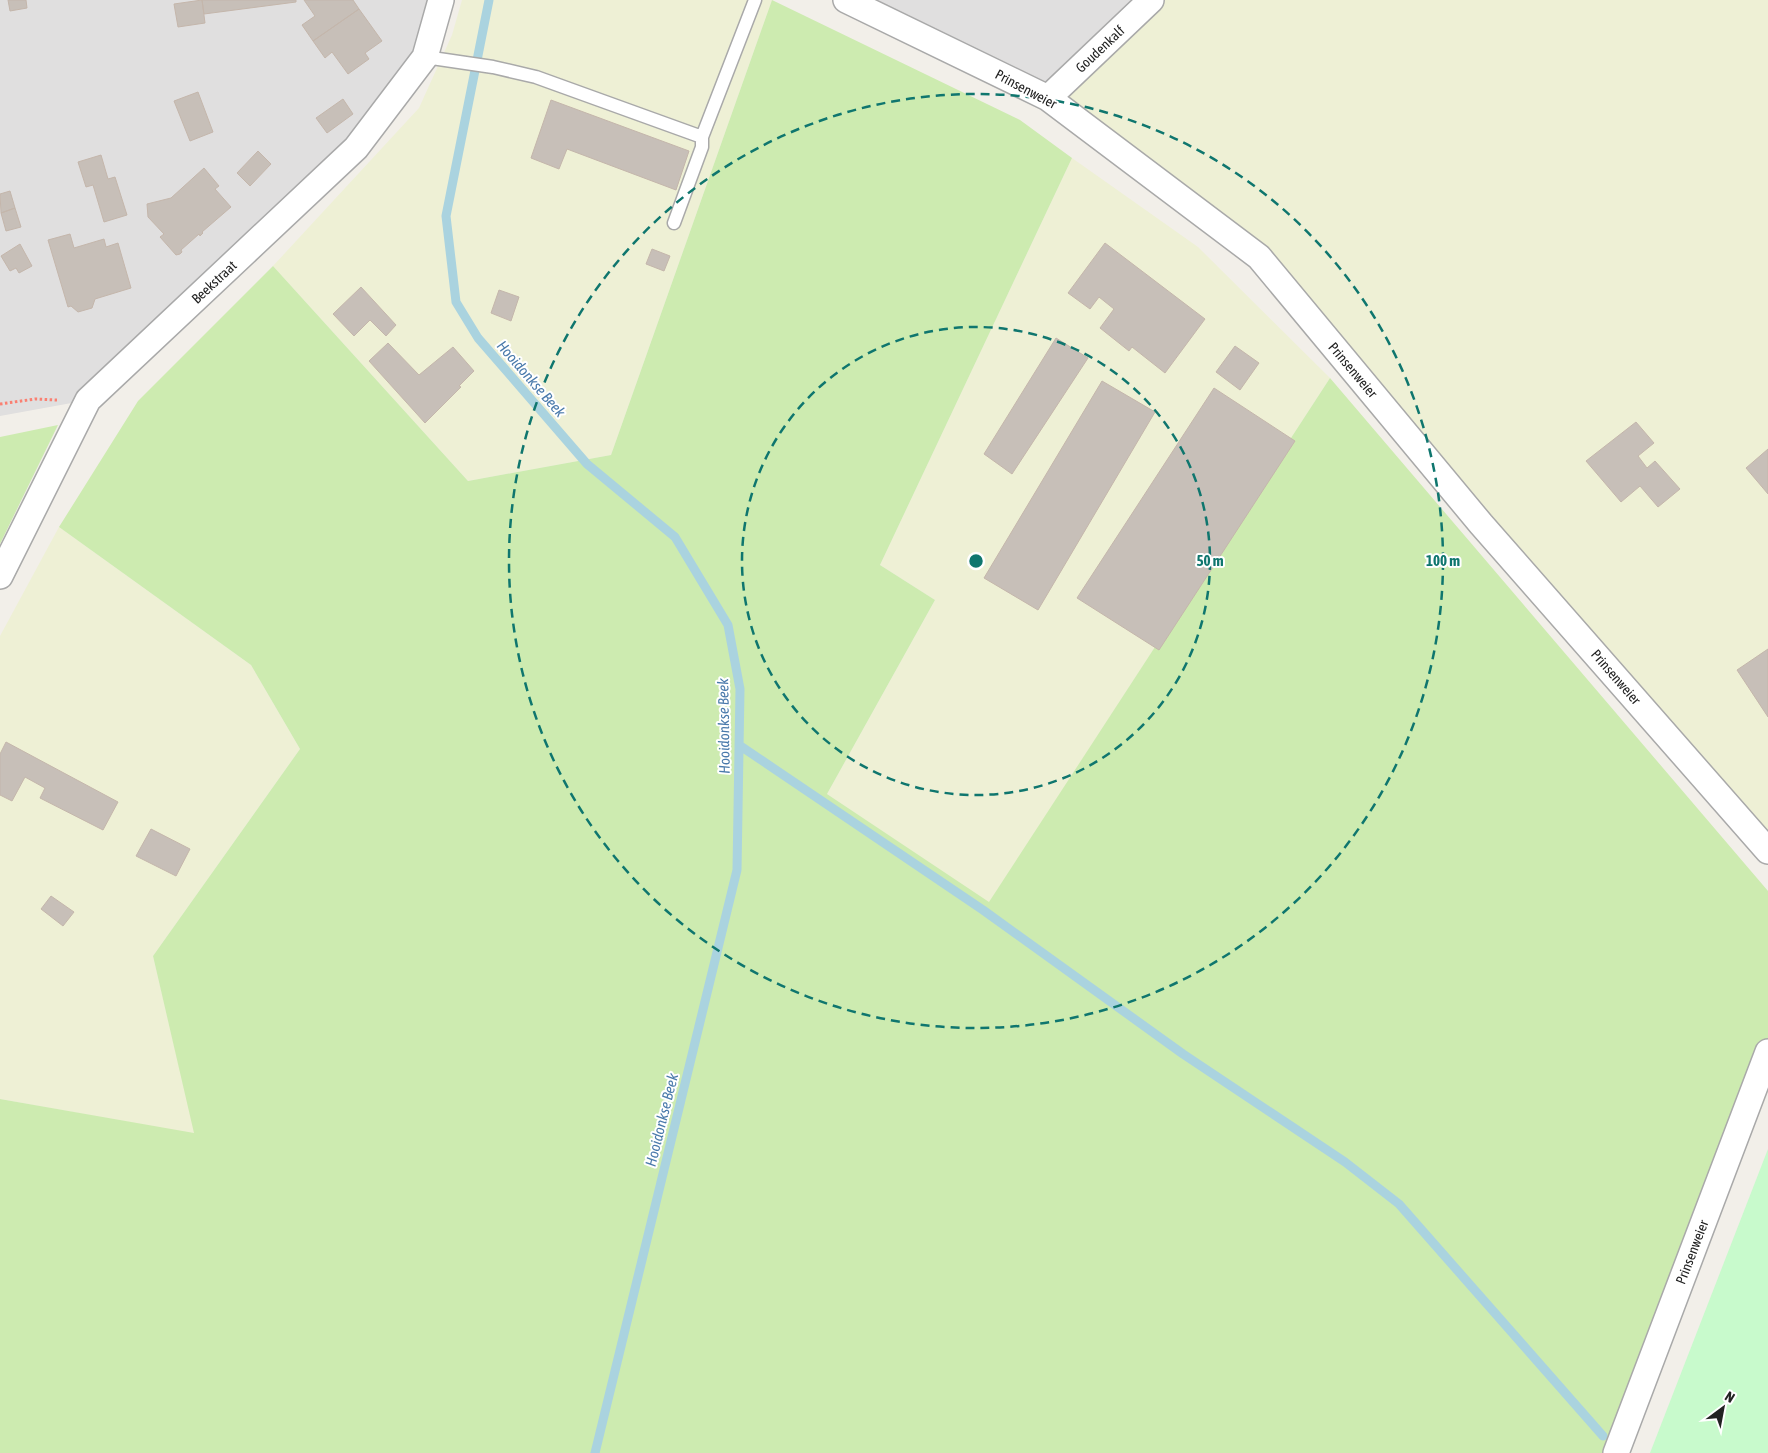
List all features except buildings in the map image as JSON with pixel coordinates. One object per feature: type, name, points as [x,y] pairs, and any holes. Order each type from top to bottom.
[{"type":"street","name":"Beekstraat","points":[[0,576],[88,400],[356,148],[425,57],[441,0]]},
{"type":"street","name":"Prinsenweier","points":[[846,0],[1048,98],[1259,257],[1481,524],[1768,851]]},
{"type":"street","name":"Goudenkalf","points":[[1048,98],[1151,0]]},
{"type":"street","name":"Prinsenweier","points":[[1616,1453],[1768,1052]]},
{"type":"lane","points":[[674,224],[702,147],[702,137],[755,0]]},
{"type":"lane","points":[[425,57],[493,68],[553,82],[702,137]]},
{"type":"path","points":[[0,404],[35,399],[88,400]]},
{"type":"shaded area","points":[[0,0],[449,0],[356,148],[88,400],[0,416]]},
{"type":"shaded area","points":[[846,0],[1151,0],[1048,98]]},
{"type":"green space","points":[[462,0],[772,0],[611,455],[468,481],[273,266],[419,108],[452,35]]},
{"type":"green space","points":[[772,0],[1020,120],[1072,158],[880,565],[935,600],[827,794],[989,902],[1330,378],[1768,891],[1768,1052],[1616,1453],[0,1453],[0,1099],[194,1133],[153,956],[300,749],[251,665],[59,527],[138,401],[273,266],[468,481],[611,455]]},
{"type":"green space","points":[[1151,0],[1768,0],[1768,851],[1259,257],[1048,98]]},
{"type":"green space","points":[[1072,158],[1198,247],[1330,378],[989,903],[827,794],[935,600],[880,565]]},
{"type":"green space","points":[[58,425],[0,544],[0,437]]},
{"type":"green space","points":[[59,527],[251,665],[300,749],[153,956],[195,1134],[0,1099],[0,636]]},
{"type":"green space","points":[[1768,1149],[1768,1453],[1650,1453]]},
{"type":"waterway","name":"Hooidonkse Beek","points":[[489,0],[446,216],[456,302],[478,338],[587,464],[675,537],[728,625],[740,689],[737,870],[595,1453]]},
{"type":"waterway","points":[[739,745],[983,910],[1183,1054],[1345,1162],[1399,1204],[1603,1436]]}]
